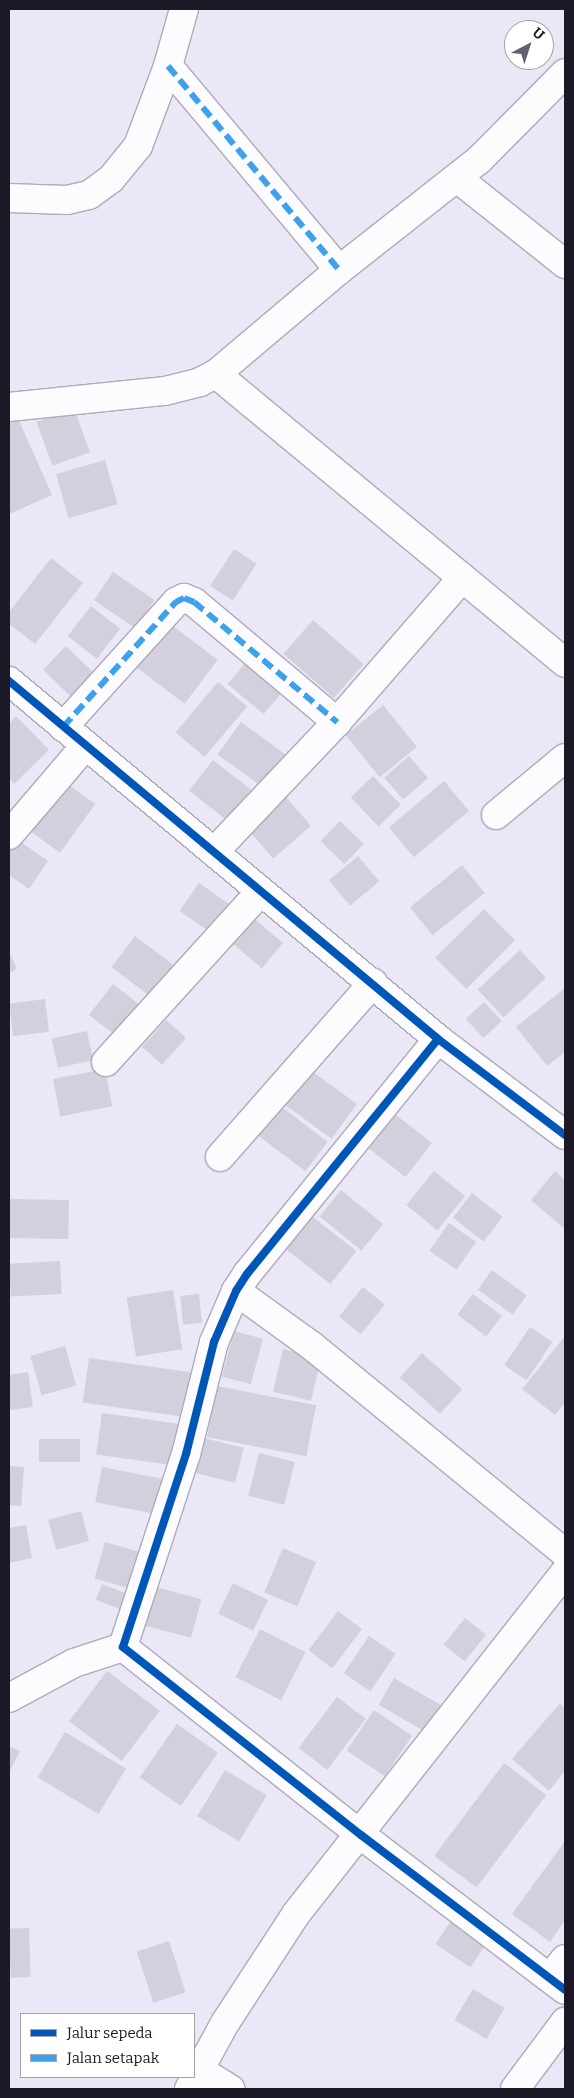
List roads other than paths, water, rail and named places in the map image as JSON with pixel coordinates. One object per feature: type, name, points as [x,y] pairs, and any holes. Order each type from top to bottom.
[{"type":"street","points":[[9,198],[67,200],[89,195],[112,179],[138,146],[168,66],[184,9]]},
{"type":"street","points":[[168,66],[339,270]]},
{"type":"street","points":[[9,406],[165,391],[200,382],[216,374],[339,270],[479,160],[565,73]]},
{"type":"street","points":[[456,178],[565,264]]},
{"type":"street","points":[[216,374],[565,663]]},
{"type":"street","points":[[214,852],[337,722],[462,578]]},
{"type":"street","points":[[63,727],[176,602],[184,598],[194,602],[337,722]]},
{"type":"street","points":[[9,682],[214,852],[259,893],[373,983],[438,1039],[565,1135]]},
{"type":"street","points":[[9,835],[86,745]]},
{"type":"street","points":[[496,815],[565,758]]},
{"type":"street","points":[[106,1062],[259,893]]},
{"type":"street","points":[[220,1157],[373,983]]},
{"type":"street","points":[[123,1647],[186,1454],[214,1342],[236,1291],[247,1274],[438,1039]]},
{"type":"street","points":[[236,1291],[312,1346],[565,1553]]},
{"type":"street","points":[[231,2089],[194,2080],[225,2023],[296,1914],[565,1572]]},
{"type":"street","points":[[9,1698],[74,1664],[123,1647]]},
{"type":"street","points":[[123,1647],[360,1835],[560,1975]]},
{"type":"street","points":[[515,2089],[565,2022]]}]
